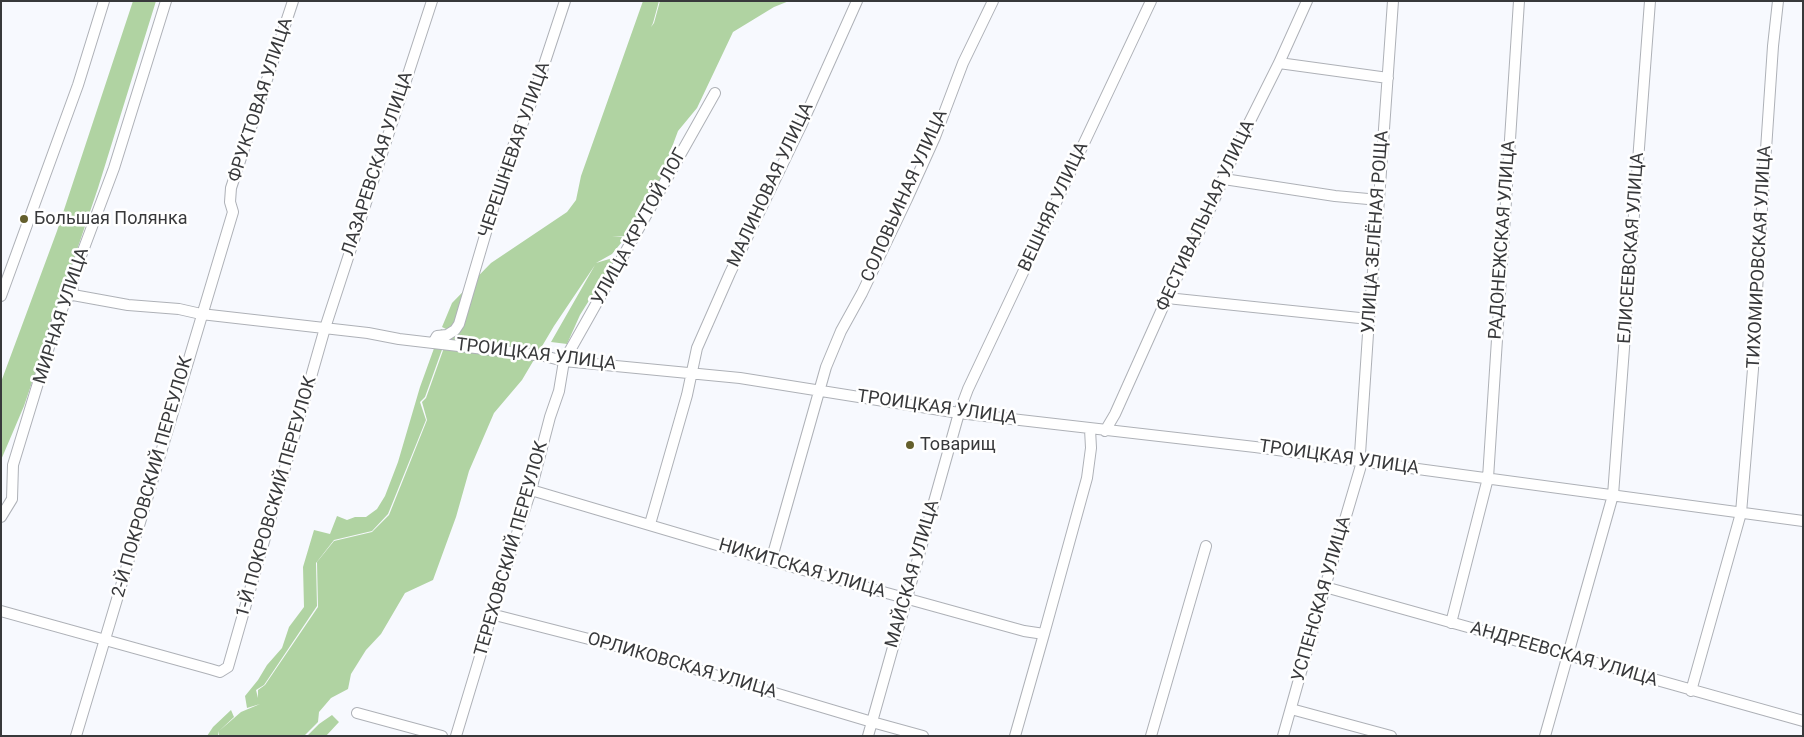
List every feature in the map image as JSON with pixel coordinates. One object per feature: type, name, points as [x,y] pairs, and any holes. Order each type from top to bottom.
[{"type":"street","points":[[1,296],[78,85],[104,1]]},
{"type":"street","name":"МИРНАЯ УЛИЦА","points":[[1,517],[12,498],[14,465],[56,324],[67,297],[73,295],[72,280],[114,168],[166,1]]},
{"type":"street","name":"ФРУКТОВАЯ УЛИЦА","points":[[201,314],[233,212],[230,202],[231,188],[293,1]]},
{"type":"street","name":"ЛАЗАРЕВСКАЯ УЛИЦА","points":[[325,328],[432,1]]},
{"type":"street","name":"ЧЕРЕШНЕВАЯ УЛИЦА","points":[[433,343],[436,336],[447,335],[455,330],[459,324],[507,162],[532,101],[565,1]]},
{"type":"street","name":"МАЛИНОВАЯ УЛИЦА","points":[[650,524],[697,348],[858,1]]},
{"type":"street","name":"СОЛОВЬИНАЯ УЛИЦА","points":[[771,560],[826,367],[841,331],[862,293],[908,199],[935,137],[962,63],[992,1]]},
{"type":"street","name":"ВЕШНЯЯ УЛИЦА","points":[[959,413],[968,388],[1151,1]]},
{"type":"street","name":"ФЕСТИВАЛЬНАЯ УЛИЦА","points":[[1105,431],[1115,414],[1238,145],[1279,64],[1306,1]]},
{"type":"street","name":"УЛИЦА ЗЕЛЁНАЯ РОЩА","points":[[1362,462],[1360,454],[1369,318],[1380,200],[1393,1]]},
{"type":"street","name":"РАДОНЕЖСКАЯ УЛИЦА","points":[[1450,623],[1488,478],[1519,1]]},
{"type":"street","name":"ЕЛИСЕЕВСКАЯ УЛИЦА","points":[[1545,736],[1613,495],[1650,1]]},
{"type":"street","name":"ТИХОМИРОВСКАЯ УЛИЦА","points":[[1691,690],[1741,513],[1753,369],[1773,46],[1778,1]]},
{"type":"street","points":[[1279,64],[1388,78]]},
{"type":"street","name":"УЛИЦА КРУТОЙ ЛОГ","points":[[564,361],[715,93]]},
{"type":"street","points":[[1224,179],[1335,196],[1380,200]]},
{"type":"street","name":"ТРОИЦКАЯ УЛИЦА","points":[[73,295],[128,305],[179,309],[201,314],[528,354],[564,361],[740,378],[818,392],[959,413],[1255,447],[1803,521]]},
{"type":"street","points":[[1167,298],[1369,318]]},
{"type":"street","name":"2-Й ПОКРОВСКИЙ ПЕРЕУЛОК","points":[[76,736],[201,314]]},
{"type":"street","name":"1-Й ПОКРОВСКИЙ ПЕРЕУЛОК","points":[[105,640],[220,672],[228,667],[325,328]]},
{"type":"street","name":"ТЕРЕХОВСКИЙ ПЕРЕУЛОК","points":[[456,736],[485,640],[490,614],[531,490],[550,417],[559,391],[564,361]]},
{"type":"street","name":"МАЙСКАЯ УЛИЦА","points":[[868,736],[959,413]]},
{"type":"street","points":[[1015,736],[1087,478],[1091,448],[1090,429]]},
{"type":"street","name":"УСПЕНСКАЯ УЛИЦА","points":[[1283,736],[1362,462]]},
{"type":"street","name":"НИКИТСКАЯ УЛИЦА","points":[[531,490],[906,598],[1024,631],[1044,634]]},
{"type":"street","points":[[1151,736],[1206,546]]},
{"type":"street","name":"АНДРЕЕВСКАЯ УЛИЦА","points":[[1325,587],[1803,722]]},
{"type":"street","points":[[1,611],[105,640]]},
{"type":"street","name":"ОРЛИКОВСКАЯ УЛИЦА","points":[[490,614],[624,648],[923,736]]},
{"type":"street","points":[[1291,709],[1391,736]]},
{"type":"street","points":[[357,713],[442,736]]},
{"type":"green space","points":[[133,1],[156,1],[98,188],[24,406],[1,460],[1,382],[57,231]]},
{"type":"green space","points":[[643,1],[659,1],[651,27],[654,23],[660,1],[789,1],[774,7],[733,32],[697,108],[678,131],[656,190],[627,236],[612,237],[626,237],[612,254],[596,263],[616,257],[580,315],[567,344],[551,342],[595,265],[554,326],[522,380],[494,413],[469,471],[456,517],[433,580],[405,593],[381,634],[366,650],[351,674],[348,689],[331,698],[319,712],[318,722],[304,736],[219,736],[219,731],[241,712],[260,704],[247,708],[245,696],[267,665],[282,648],[289,627],[304,607],[303,567],[314,530],[330,534],[337,516],[347,520],[355,517],[366,517],[377,509],[385,496],[398,462],[420,387],[441,329],[448,333],[425,397],[420,402],[426,420],[388,514],[372,531],[334,540],[316,563],[317,606],[264,685],[256,690],[258,698],[258,690],[265,685],[318,607],[317,562],[334,541],[372,532],[389,515],[427,420],[422,402],[426,398],[450,331],[442,327],[452,303],[491,263],[567,212],[576,200],[581,176]]},
{"type":"green space","points":[[231,710],[234,717],[219,731],[218,736],[207,736],[213,727]]},
{"type":"green space","points":[[332,715],[339,722],[326,736],[307,736],[319,724]]},
{"type":"place","name":"Большая Полянка","points":[[24,219]]},
{"type":"place","name":"Товарищ","points":[[910,445]]}]
